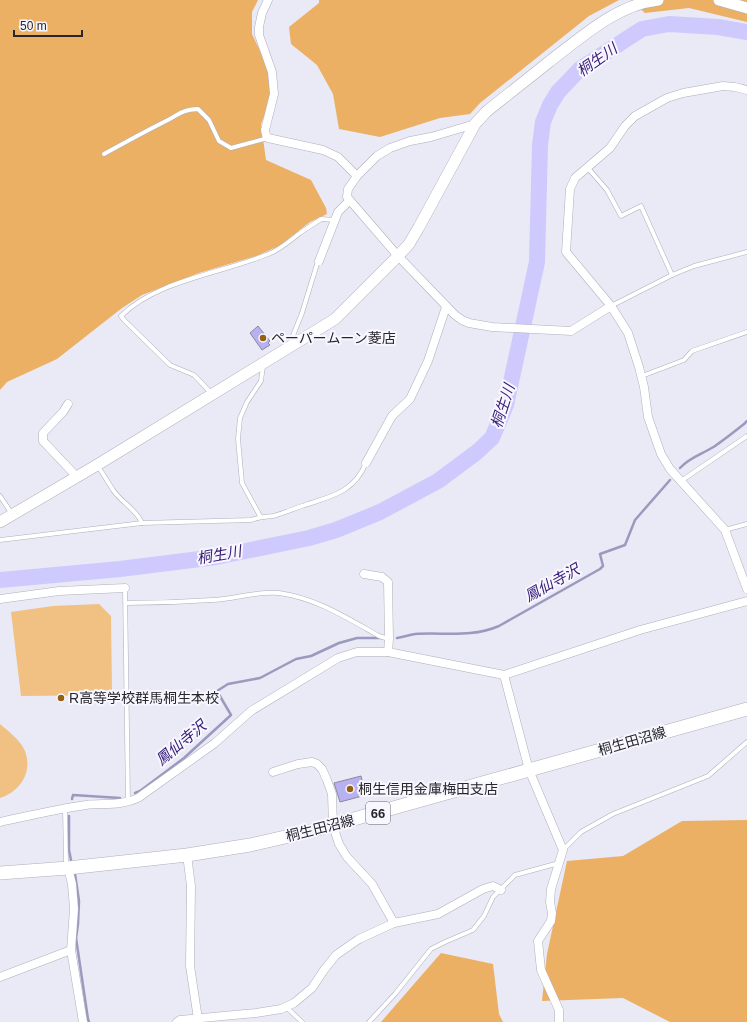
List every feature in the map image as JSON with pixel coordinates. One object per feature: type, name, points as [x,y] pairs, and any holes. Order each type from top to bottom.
[{"type":"main road","name":"桐生田沼線","points":[[0,873],[68,868],[187,855],[250,845],[333,826],[747,709]]},
{"type":"street","points":[[268,0],[262,13],[259,27],[259,35],[272,72],[274,94],[265,130],[266,135],[268,138],[323,150],[338,157],[356,176]]},
{"type":"street","points":[[0,522],[97,465],[335,319],[398,256],[419,227],[475,124],[486,112],[604,21],[634,6],[658,0]]},
{"type":"street","points":[[724,1],[747,8]]},
{"type":"street","points":[[747,90],[735,86],[723,86],[683,93],[667,98],[635,116],[625,126],[610,148],[575,178],[570,188],[566,252],[611,306],[628,333],[642,376],[648,417],[661,454],[670,469],[725,530],[747,589]]},
{"type":"street","points":[[475,124],[390,148],[377,156],[356,176],[348,189],[347,198],[398,256],[446,307],[462,320],[479,326],[571,331],[611,306]]},
{"type":"street","points":[[319,261],[338,212],[349,201]]},
{"type":"street","points":[[366,463],[392,416],[410,399],[428,361],[446,307]]},
{"type":"street","points":[[68,404],[63,412],[42,433],[42,437],[43,441],[77,477]]},
{"type":"street","points":[[364,574],[382,577],[388,582],[388,652]]},
{"type":"street","points":[[0,599],[59,591],[125,588]]},
{"type":"street","points":[[0,822],[89,805],[128,802],[145,794],[215,743],[251,711],[338,658],[357,652],[388,652],[504,675],[640,630],[747,601]]},
{"type":"street","points":[[504,675],[529,770],[563,850],[558,863],[552,889],[550,902],[552,913],[551,921],[538,942],[542,970],[559,1010],[559,1022]]},
{"type":"street","points":[[274,772],[307,762],[317,764],[322,769],[328,780],[332,794],[333,826],[339,844],[347,857],[372,884],[394,923]]},
{"type":"street","points":[[187,855],[191,886],[190,966],[198,1018]]},
{"type":"street","points":[[68,868],[72,884],[74,909],[71,950],[84,1022]]},
{"type":"street","points":[[177,1022],[180,1020],[256,1013],[294,1003],[312,988],[336,955],[359,939],[394,923],[438,914],[483,889],[493,886],[501,890]]},
{"type":"street","points":[[0,977],[71,950]]},
{"type":"lane","points":[[104,154],[181,112],[198,108],[209,120],[219,141],[231,148],[268,138]]},
{"type":"lane","points":[[587,167],[607,190],[622,216],[642,206],[672,275]]},
{"type":"lane","points":[[212,395],[194,375],[170,365],[121,316],[138,302],[151,295],[201,275],[236,266],[282,248],[321,219],[334,220]]},
{"type":"lane","points":[[611,306],[672,275],[694,266],[747,252]]},
{"type":"lane","points":[[288,348],[302,313],[319,261]]},
{"type":"lane","points":[[642,376],[684,360],[692,351],[747,332]]},
{"type":"lane","points":[[260,516],[242,483],[238,439],[240,418],[247,402],[261,381],[264,362]]},
{"type":"lane","points":[[681,481],[747,436]]},
{"type":"lane","points":[[0,540],[142,524],[252,520],[260,516],[272,516],[337,495],[348,488],[358,477],[366,463]]},
{"type":"lane","points":[[97,465],[114,491],[141,519],[142,524]]},
{"type":"lane","points":[[0,496],[12,515]]},
{"type":"lane","points":[[725,530],[747,524]]},
{"type":"lane","points":[[125,588],[128,802]]},
{"type":"lane","points":[[126,603],[213,600],[278,593],[309,600],[325,606],[379,636],[389,639]]},
{"type":"lane","points":[[563,850],[581,832],[613,814],[708,776],[747,742]]},
{"type":"lane","points":[[65,809],[66,861],[68,868]]},
{"type":"lane","points":[[369,1022],[395,994],[431,949],[473,930],[484,916],[493,897],[515,875],[558,863]]},
{"type":"lane","points":[[286,1006],[302,1022]]},
{"type":"shaded area","points":[[0,0],[258,0],[252,12],[252,34],[276,85],[261,124],[266,160],[311,180],[326,208],[327,214],[310,222],[279,246],[256,256],[199,273],[142,295],[122,308],[57,359],[7,382],[0,390]]},
{"type":"shaded area","points":[[319,0],[619,0],[589,16],[480,103],[470,114],[440,118],[380,137],[339,129],[333,94],[317,65],[291,44],[289,27],[319,3]]},
{"type":"shaded area","points":[[631,0],[747,0],[747,22],[689,8],[645,13]]},
{"type":"shaded area","points":[[99,604],[111,616],[112,695],[21,696],[11,612],[53,606]]},
{"type":"shaded area","points":[[0,724],[22,745],[27,757],[27,765],[24,779],[14,790],[0,798]]},
{"type":"shaded area","points":[[747,820],[747,1022],[670,1022],[623,998],[542,1001],[547,954],[567,861],[623,856],[682,821]]},
{"type":"shaded area","points":[[441,953],[493,964],[499,1014],[503,1022],[381,1022]]},
{"type":"building","points":[[258,326],[270,341],[268,343],[270,345],[262,350],[250,333]]},
{"type":"building","points":[[361,776],[366,795],[340,802],[334,783]]},
{"type":"waterway","name":"桐生川","points":[[0,580],[120,569],[216,557],[309,538],[336,530],[380,512],[438,481],[477,452],[492,438],[506,405],[537,262],[540,145],[543,122],[550,105],[558,92],[580,69],[642,29],[669,24],[718,27],[747,32]]},
{"type":"waterway","name":"鳳仙寺沢","points":[[680,468],[692,458],[715,446],[747,421]]},
{"type":"waterway","name":"鳳仙寺沢","points":[[397,638],[415,634],[457,634],[489,630],[499,626],[600,569],[603,566],[600,554],[625,545],[635,520],[670,480]]},
{"type":"waterway","name":"鳳仙寺沢","points":[[135,793],[140,791],[184,758],[231,715],[217,691],[228,684],[260,678],[296,659],[311,656],[339,643],[357,638],[381,638]]},
{"type":"waterway","name":"鳳仙寺沢","points":[[72,799],[73,795],[120,798]]},
{"type":"waterway","name":"鳳仙寺沢","points":[[69,816],[69,850],[71,860]]},
{"type":"waterway","name":"鳳仙寺沢","points":[[75,874],[79,901],[76,938],[89,1022]]},
{"type":"place","name":"ペーパームーン菱店","points":[[263,338]]},
{"type":"place","name":"R高等学校群馬桐生本校","points":[[61,698]]},
{"type":"place","name":"桐生信用金庫梅田支店","points":[[350,789]]}]
